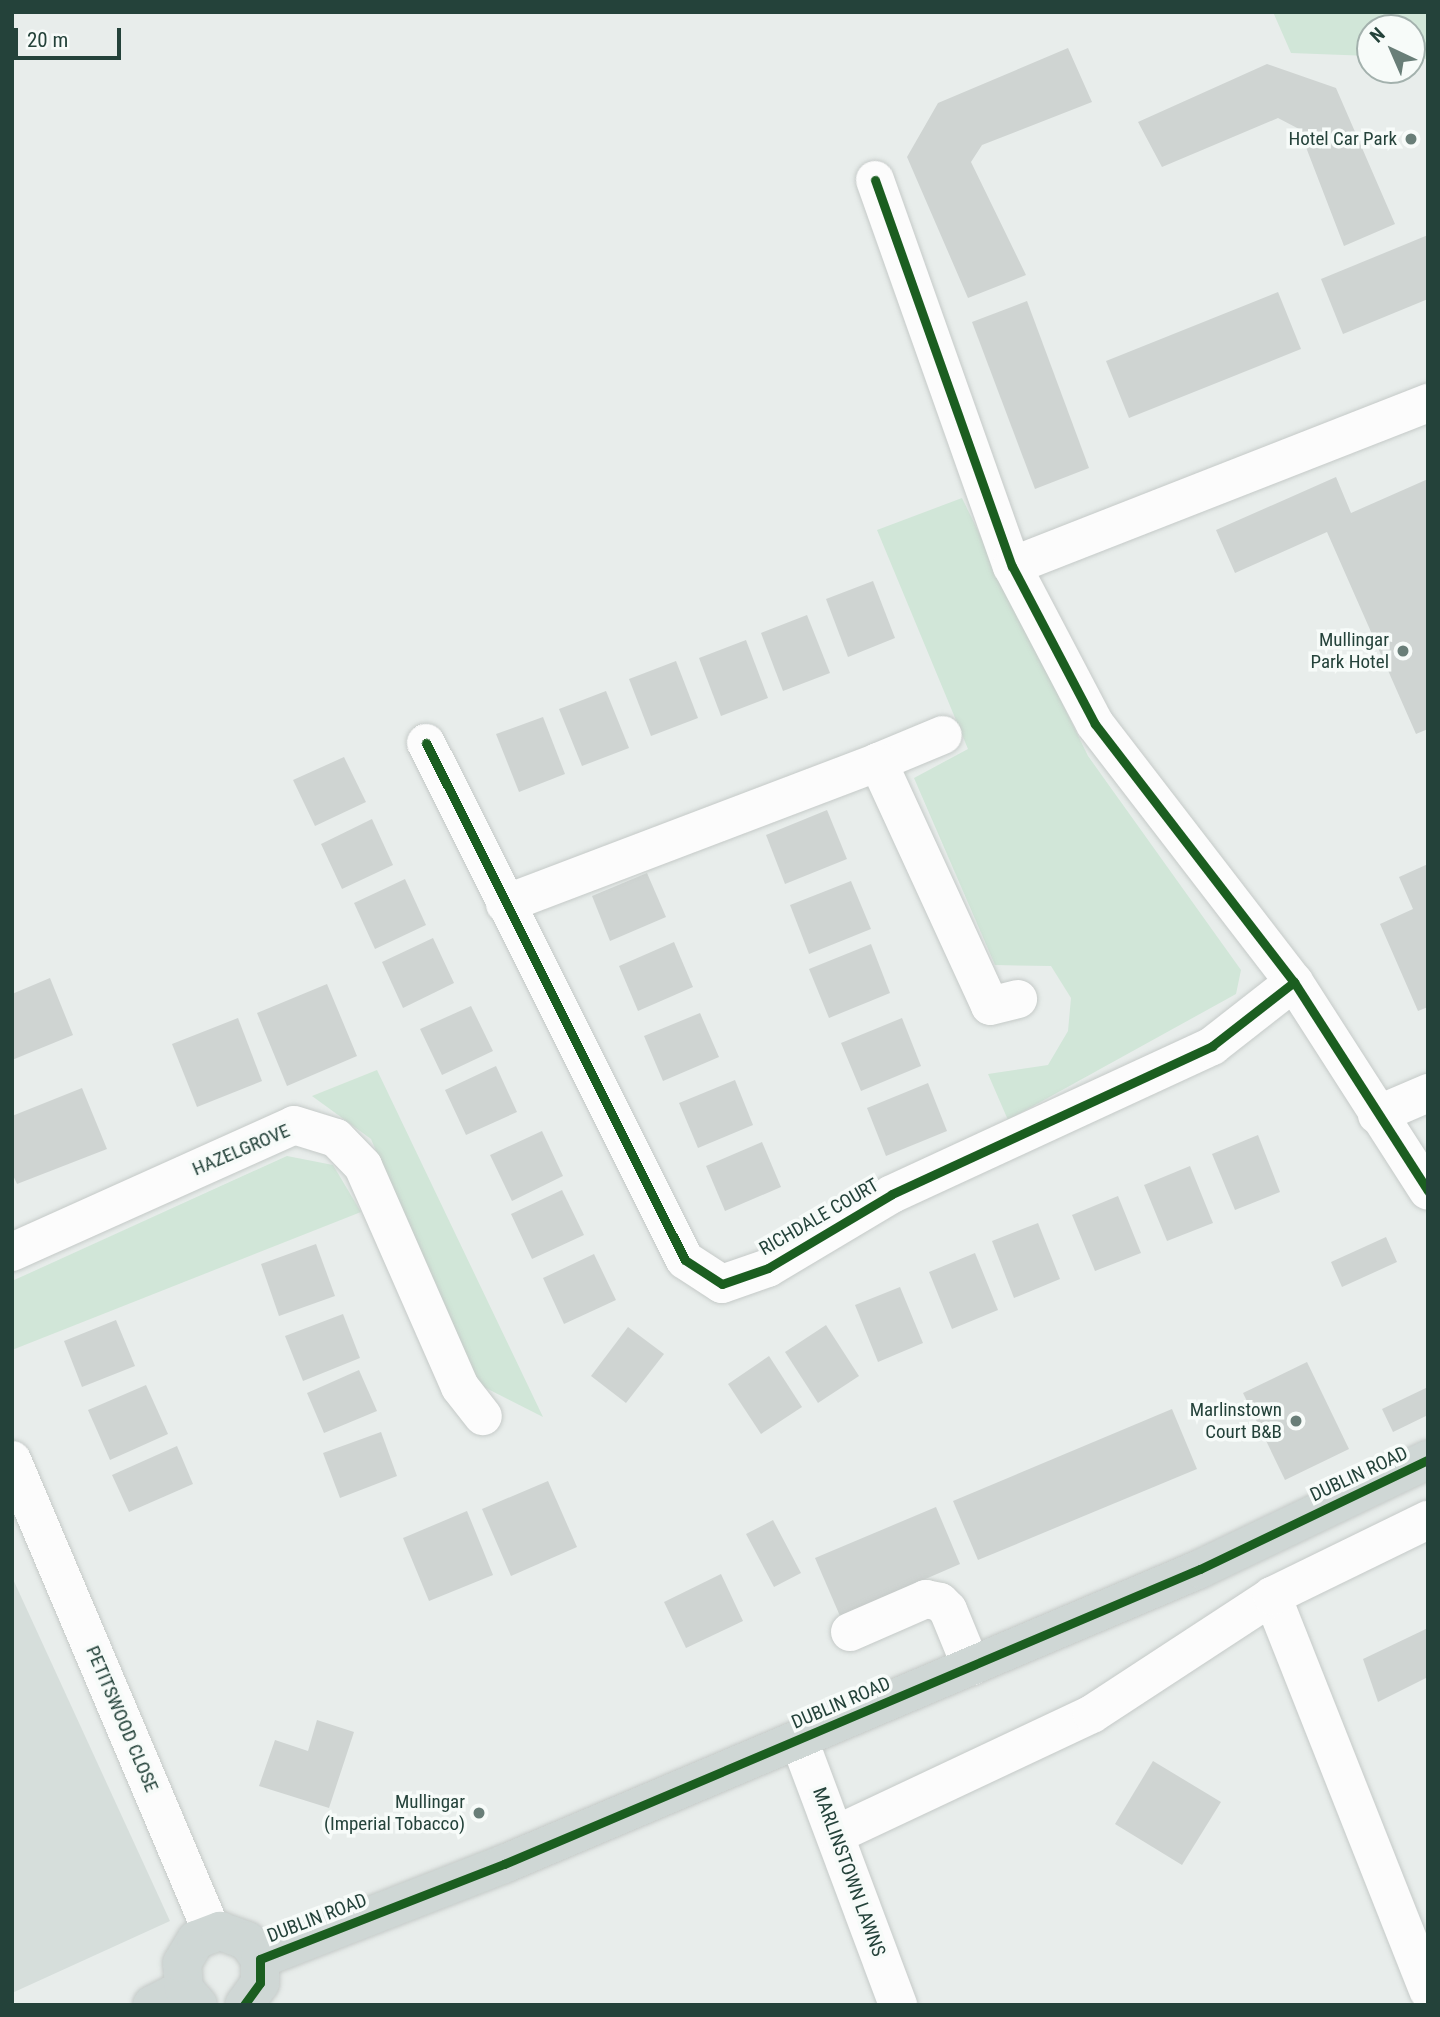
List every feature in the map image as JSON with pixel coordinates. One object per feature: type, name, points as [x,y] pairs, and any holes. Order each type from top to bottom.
[{"type":"main road","name":"DUBLIN ROAD","points":[[260,1959],[504,1864],[1200,1569],[1428,1460]]},
{"type":"main road","points":[[178,1999],[180,1971],[185,1954],[196,1940],[212,1932],[241,1937],[260,1959],[260,1983],[244,2005]]},
{"type":"street","points":[[875,180],[1012,566],[1095,724],[1294,982],[1428,1191]]},
{"type":"street","points":[[1012,566],[1428,402]]},
{"type":"street","points":[[505,904],[943,735]]},
{"type":"street","name":"RICHDALE COURT","points":[[426,743],[685,1260],[722,1284],[768,1268],[892,1194],[1212,1046],[1294,982]]},
{"type":"street","points":[[878,762],[990,1006],[1018,999]]},
{"type":"street","points":[[1377,1115],[1428,1093]]},
{"type":"street","name":"HAZELGROVE","points":[[12,1252],[294,1125],[336,1138],[363,1166],[460,1387],[483,1416]]},
{"type":"street","name":"PETITSWOOD CLOSE","points":[[12,1460],[212,1932]]},
{"type":"street","points":[[837,1834],[1092,1714],[1272,1596],[1428,1520]]},
{"type":"street","points":[[1272,1596],[1428,1991]]},
{"type":"street","points":[[850,1632],[926,1599],[940,1602],[953,1619],[971,1666]]},
{"type":"street","name":"MARLINSTOWN LAWNS","points":[[799,1740],[837,1834],[898,2005]]},
{"type":"shaded area","points":[[12,1577],[170,1921],[12,1993]]},
{"type":"green space","points":[[1273,12],[1428,12],[1428,59],[1426,14],[1356,14],[1356,55],[1291,53]]},
{"type":"green space","points":[[962,498],[1088,756],[1241,970],[1236,994],[1008,1120],[988,1074],[1048,1065],[1068,1031],[1071,998],[1051,966],[995,965],[914,778],[968,749],[877,530]]},
{"type":"green space","points":[[377,1070],[543,1417],[474,1382],[371,1139],[312,1096]]},
{"type":"green space","points":[[287,1156],[333,1165],[361,1212],[12,1350],[12,1281]]},
{"type":"building","points":[[1068,48],[1092,102],[982,145],[971,162],[1026,275],[968,298],[907,157],[938,103]]},
{"type":"building","points":[[1267,64],[1336,88],[1395,224],[1344,246],[1299,129],[1278,118],[1162,167],[1138,122]]},
{"type":"building","points":[[1428,235],[1428,299],[1343,334],[1321,279]]},
{"type":"building","points":[[1278,292],[1301,349],[1129,418],[1106,361]]},
{"type":"building","points":[[1027,301],[1089,468],[1035,489],[972,322]]},
{"type":"building","name":"Mullingar Park Hotel","points":[[1336,477],[1351,513],[1428,479],[1428,729],[1416,734],[1327,532],[1235,573],[1216,530]]},
{"type":"building","points":[[873,581],[895,638],[848,657],[826,599]]},
{"type":"building","points":[[807,615],[830,673],[783,691],[761,633]]},
{"type":"building","points":[[746,640],[768,698],[721,716],[699,658]]},
{"type":"building","points":[[676,661],[698,718],[651,736],[629,679]]},
{"type":"building","points":[[606,691],[629,748],[582,766],[559,709]]},
{"type":"building","points":[[543,717],[565,774],[519,792],[496,734]]},
{"type":"building","points":[[344,757],[366,802],[315,826],[293,780]]},
{"type":"building","points":[[827,810],[847,859],[785,884],[766,835]]},
{"type":"building","points":[[372,819],[393,865],[342,889],[321,844]]},
{"type":"building","points":[[1428,864],[1428,1007],[1418,1011],[1380,924],[1413,909],[1399,877]]},
{"type":"building","points":[[647,873],[666,917],[610,941],[592,896]]},
{"type":"building","points":[[405,879],[426,925],[375,949],[354,903]]},
{"type":"building","points":[[851,881],[871,929],[809,954],[790,905]]},
{"type":"building","points":[[433,938],[454,983],[403,1008],[382,962]]},
{"type":"building","points":[[674,942],[693,987],[638,1011],[619,966]]},
{"type":"building","points":[[871,944],[890,993],[829,1018],[809,969]]},
{"type":"building","points":[[50,978],[73,1035],[12,1060],[12,994]]},
{"type":"building","points":[[327,984],[357,1056],[287,1086],[257,1013]]},
{"type":"building","points":[[471,1006],[493,1051],[442,1075],[420,1029]]},
{"type":"building","points":[[700,1013],[719,1057],[663,1081],[644,1036]]},
{"type":"building","points":[[238,1018],[262,1081],[197,1107],[172,1044]]},
{"type":"building","points":[[902,1018],[921,1066],[861,1091],[841,1043]]},
{"type":"building","points":[[496,1066],[517,1112],[466,1135],[445,1090]]},
{"type":"building","points":[[735,1080],[753,1125],[698,1148],[679,1103]]},
{"type":"building","points":[[928,1083],[947,1131],[886,1156],[867,1108]]},
{"type":"building","points":[[82,1088],[107,1149],[17,1184],[12,1173],[12,1116]]},
{"type":"building","points":[[542,1131],[563,1176],[512,1201],[490,1155]]},
{"type":"building","points":[[1258,1135],[1280,1192],[1235,1210],[1212,1154]]},
{"type":"building","points":[[762,1142],[781,1187],[725,1211],[706,1166]]},
{"type":"building","points":[[1190,1166],[1213,1223],[1167,1241],[1144,1185]]},
{"type":"building","points":[[562,1190],[584,1235],[532,1259],[511,1214]]},
{"type":"building","points":[[1118,1196],[1141,1253],[1095,1271],[1072,1215]]},
{"type":"building","points":[[1038,1223],[1060,1279],[1014,1298],[992,1241]]},
{"type":"building","points":[[1386,1237],[1397,1262],[1342,1287],[1331,1262]]},
{"type":"building","points":[[316,1244],[335,1296],[279,1316],[261,1264]]},
{"type":"building","points":[[975,1253],[998,1310],[952,1329],[929,1272]]},
{"type":"building","points":[[594,1254],[616,1300],[564,1324],[543,1278]]},
{"type":"building","points":[[900,1287],[923,1343],[878,1362],[855,1305]]},
{"type":"building","points":[[343,1314],[360,1358],[303,1381],[285,1336]]},
{"type":"building","points":[[116,1320],[135,1366],[82,1387],[64,1341]]},
{"type":"building","points":[[826,1325],[859,1376],[818,1403],[785,1352]]},
{"type":"building","points":[[628,1327],[664,1354],[626,1403],[591,1376]]},
{"type":"building","points":[[769,1356],[802,1407],[761,1434],[728,1384]]},
{"type":"building","name":"Marlinstown Court B&B","points":[[1307,1362],[1349,1449],[1285,1480],[1243,1393]]},
{"type":"building","points":[[359,1370],[377,1411],[324,1433],[307,1393]]},
{"type":"building","points":[[146,1385],[168,1434],[110,1460],[88,1410]]},
{"type":"building","points":[[1428,1387],[1428,1415],[1393,1432],[1382,1409]]},
{"type":"building","points":[[1172,1409],[1197,1469],[978,1560],[953,1501]]},
{"type":"building","points":[[381,1432],[397,1476],[340,1498],[323,1453]]},
{"type":"building","points":[[177,1446],[193,1484],[129,1512],[112,1475]]},
{"type":"building","points":[[548,1481],[577,1547],[511,1576],[482,1509]]},
{"type":"building","points":[[936,1507],[960,1564],[840,1616],[815,1558]]},
{"type":"building","points":[[467,1511],[493,1575],[429,1601],[403,1538]]},
{"type":"building","points":[[773,1520],[801,1573],[774,1587],[746,1534]]},
{"type":"building","points":[[721,1574],[743,1621],[686,1648],[664,1602]]},
{"type":"building","points":[[1428,1628],[1428,1677],[1378,1702],[1363,1659]]},
{"type":"building","points":[[317,1720],[354,1732],[329,1808],[259,1786],[275,1740],[308,1751]]},
{"type":"building","points":[[1153,1761],[1221,1802],[1182,1865],[1115,1824]]},
{"type":"cycle path","points":[[875,180],[1012,566],[1095,724],[1294,982],[1428,1191]]},
{"type":"cycle path","points":[[426,743],[685,1260],[722,1284],[768,1268],[892,1194],[1212,1046],[1294,982]]},
{"type":"cycle path","points":[[244,2005],[260,1983],[260,1959],[504,1864],[1200,1569],[1428,1460]]},
{"type":"place","name":"Hotel Car Park","points":[[1411,139]]},
{"type":"place","name":"Mullingar Park Hotel","points":[[1403,651]]},
{"type":"place","name":"Marlinstown Court B&B","points":[[1296,1421]]},
{"type":"place","name":"Mullingar (Imperial Tobacco)","points":[[479,1813]]}]
